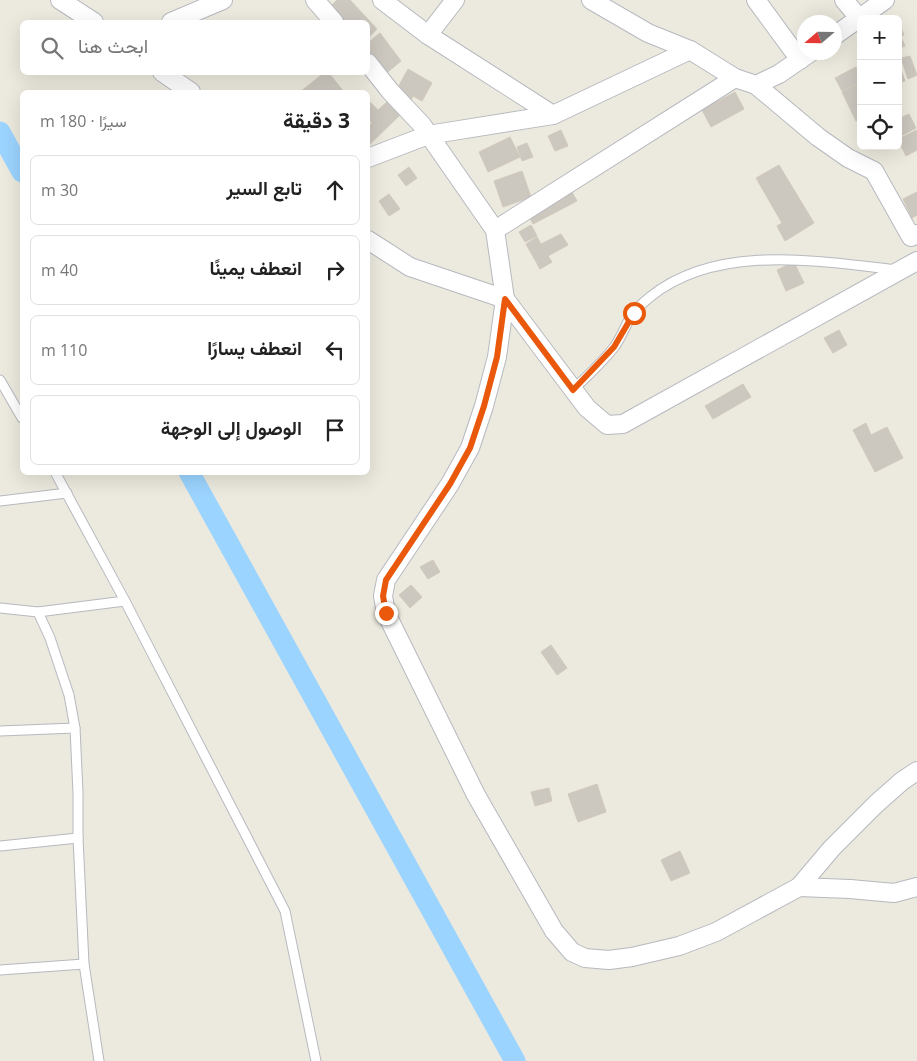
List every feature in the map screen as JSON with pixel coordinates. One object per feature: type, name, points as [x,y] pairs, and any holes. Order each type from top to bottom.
[{"type":"street","points":[[60,0],[91,20]]},
{"type":"street","points":[[176,20],[223,0]]},
{"type":"street","points":[[315,0],[332,20]]},
{"type":"street","points":[[382,0],[428,35],[552,115]]},
{"type":"street","points":[[428,35],[456,0]]},
{"type":"street","points":[[591,0],[648,33],[690,50],[735,78],[756,85],[818,137],[848,158],[874,171],[911,237],[917,234]]},
{"type":"street","points":[[756,0],[797,47]]},
{"type":"street","points":[[844,0],[857,16]]},
{"type":"street","points":[[863,15],[885,0]]},
{"type":"street","points":[[842,30],[857,19]]},
{"type":"street","points":[[370,157],[428,135],[552,115],[690,50]]},
{"type":"street","points":[[756,85],[779,74],[799,60]]},
{"type":"street","points":[[370,66],[390,91],[422,125],[495,230],[505,299],[497,357],[470,448],[450,484],[386,580],[383,596],[386,613],[476,795],[554,931],[572,952],[585,958],[617,959],[678,946],[716,932],[799,887],[832,848],[876,804],[917,770]]},
{"type":"street","points":[[166,75],[188,90]]},
{"type":"street","points":[[495,230],[735,78]]},
{"type":"street","points":[[370,241],[410,267],[505,299],[587,408],[607,425],[623,424],[910,266]]},
{"type":"street","points":[[799,887],[894,893],[917,887]]},
{"type":"lane","points":[[573,390],[614,347],[634,313],[650,297],[675,282],[710,267],[730,263],[800,259],[910,266]]},
{"type":"lane","points":[[0,380],[20,415]]},
{"type":"lane","points":[[57,475],[126,601],[285,911],[316,1061]]},
{"type":"lane","points":[[0,500],[67,493]]},
{"type":"lane","points":[[0,608],[38,612],[126,601]]},
{"type":"lane","points":[[38,612],[50,638],[69,695],[75,728],[84,964],[99,1061]]},
{"type":"lane","points":[[0,731],[75,728]]},
{"type":"lane","points":[[0,846],[78,838]]},
{"type":"lane","points":[[0,970],[84,964]]},
{"type":"building","points":[[337,0],[350,0],[369,20],[340,20],[329,8]]},
{"type":"building","points":[[370,21],[377,29],[370,36]]},
{"type":"building","points":[[380,33],[401,61],[383,76],[370,59],[370,41]]},
{"type":"building","points":[[910,56],[917,75],[908,79],[902,58]]},
{"type":"building","points":[[856,67],[857,69],[857,83],[842,91],[835,78]]},
{"type":"building","points":[[408,69],[432,83],[422,101],[413,96],[411,100],[396,91]]},
{"type":"building","points":[[321,75],[330,75],[342,90],[302,90]]},
{"type":"building","points":[[857,84],[857,121],[856,121],[842,92]]},
{"type":"building","points":[[735,92],[744,109],[711,127],[702,110]]},
{"type":"building","points":[[388,101],[401,114],[370,144],[370,125],[372,123],[370,120],[370,102],[378,110]]},
{"type":"building","points":[[909,114],[916,128],[902,135],[902,117]]},
{"type":"building","points":[[561,130],[568,146],[555,151],[548,136]]},
{"type":"building","points":[[917,130],[917,150],[906,156],[902,148],[902,137]]},
{"type":"building","points":[[510,137],[520,157],[488,172],[479,152]]},
{"type":"building","points":[[527,143],[533,157],[522,161],[517,147]]},
{"type":"building","points":[[779,165],[814,223],[785,241],[777,226],[782,223],[756,178]]},
{"type":"building","points":[[409,167],[417,178],[406,186],[398,175]]},
{"type":"building","points":[[522,171],[531,197],[503,207],[494,181]]},
{"type":"building","points":[[570,189],[577,201],[533,224],[527,212]]},
{"type":"building","points":[[917,192],[917,215],[912,218],[903,199]]},
{"type":"building","points":[[389,194],[400,209],[389,216],[379,201]]},
{"type":"building","points":[[531,225],[537,236],[525,242],[519,232]]},
{"type":"building","points":[[561,234],[568,245],[548,256],[552,262],[540,269],[526,244],[537,237],[541,244]]},
{"type":"building","points":[[794,262],[804,283],[786,291],[777,270]]},
{"type":"building","points":[[839,330],[847,345],[833,353],[824,338]]},
{"type":"building","points":[[743,384],[751,397],[713,419],[705,406]]},
{"type":"building","points":[[866,423],[871,435],[887,427],[903,458],[875,472],[853,430]]},
{"type":"building","points":[[433,560],[440,572],[428,579],[420,567]]},
{"type":"building","points":[[411,585],[422,597],[410,608],[399,595]]},
{"type":"building","points":[[551,645],[567,668],[557,675],[541,652]]},
{"type":"building","points":[[597,784],[606,812],[578,822],[568,794]]},
{"type":"building","points":[[549,788],[552,801],[535,806],[531,792]]},
{"type":"building","points":[[680,851],[690,873],[671,881],[661,860]]},
{"type":"waterway","points":[[0,132],[20,168]]},
{"type":"waterway","points":[[191,475],[515,1061]]},
{"type":"route","points":[[386,613],[383,596],[386,580],[450,484],[470,448],[497,357],[505,299],[573,390],[614,347],[634,313]]}]
